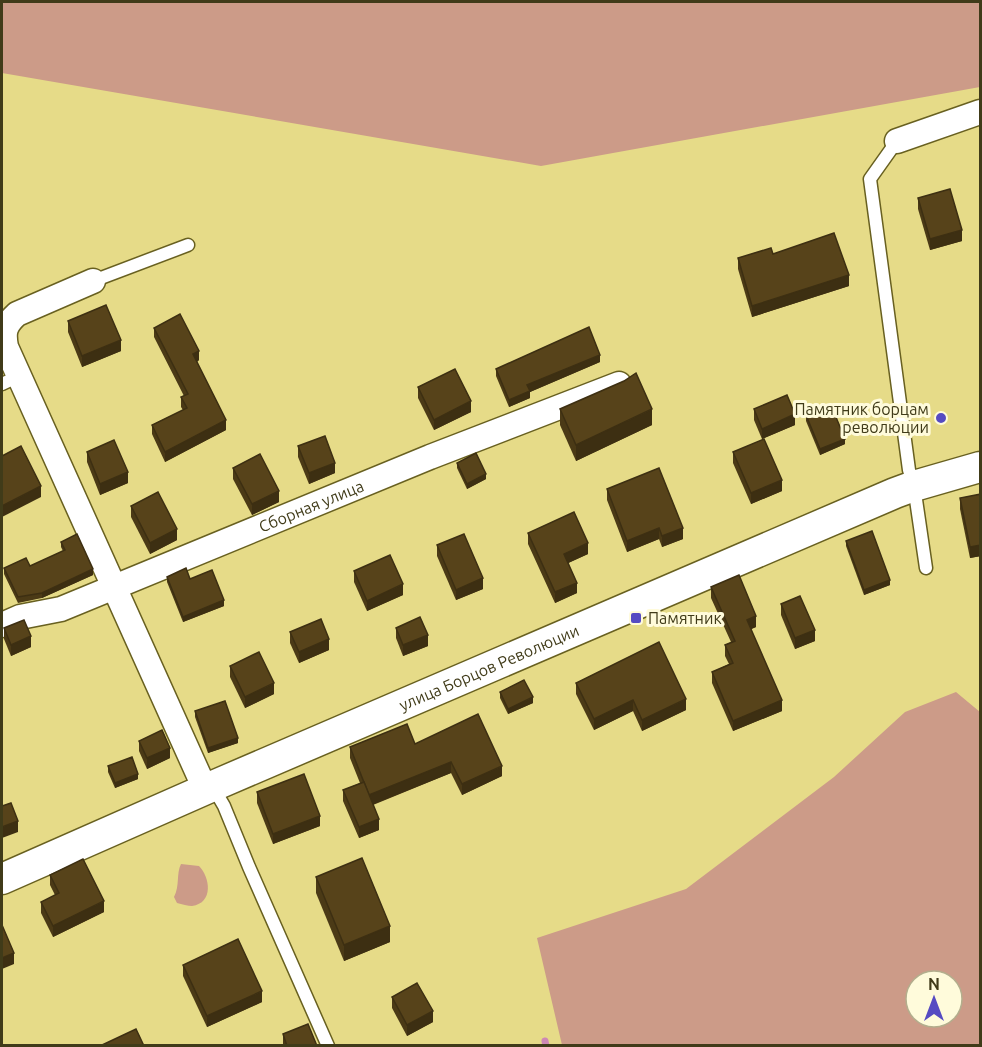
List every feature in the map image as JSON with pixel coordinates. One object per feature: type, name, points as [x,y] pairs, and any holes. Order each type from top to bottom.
[{"type":"street","points":[[897,141],[981,112]]},
{"type":"street","points":[[93,281],[18,314],[7,323],[3,334],[10,380],[114,587],[209,788]]},
{"type":"street","name":"Сборная улица","points":[[2,625],[20,617],[61,609],[430,457],[619,384]]},
{"type":"street","name":"улица Борцов Революции","points":[[2,879],[914,486],[981,467]]},
{"type":"lane","points":[[897,141],[870,179],[909,470],[914,486],[926,568]]},
{"type":"lane","points":[[93,281],[188,245]]},
{"type":"lane","points":[[209,788],[224,806],[328,1046]]},
{"type":"shaded area","points":[[2,2],[980,2],[980,87],[541,166],[2,73]]},
{"type":"shaded area","points":[[956,692],[980,712],[980,1045],[562,1045],[537,938],[686,889],[834,777],[905,712]]},
{"type":"shaded area","points":[[181,864],[199,866],[206,876],[207,895],[199,904],[192,906],[177,903],[174,897]]},
{"type":"building","points":[[950,189],[962,230],[930,239],[918,198]]},
{"type":"building","points":[[834,233],[849,275],[752,306],[738,258],[771,248],[773,254]]},
{"type":"building","points":[[106,305],[121,340],[82,356],[68,321]]},
{"type":"building","points":[[180,314],[199,351],[193,354],[226,420],[165,452],[152,425],[187,408],[181,397],[188,394],[154,328]]},
{"type":"building","points":[[589,327],[600,355],[527,385],[530,391],[509,400],[496,369]]},
{"type":"building","points":[[455,369],[471,401],[434,420],[418,387]]},
{"type":"building","points":[[636,373],[652,409],[576,445],[560,409],[624,381]]},
{"type":"building","points":[[787,395],[795,414],[762,429],[754,409]]},
{"type":"building","points":[[831,405],[845,439],[820,449],[806,415]]},
{"type":"building","points":[[325,436],[335,463],[309,473],[298,446]]},
{"type":"building","points":[[764,439],[782,480],[751,493],[733,452]]},
{"type":"building","points":[[114,440],[128,472],[100,484],[87,452]]},
{"type":"building","points":[[21,446],[41,486],[2,506],[2,456]]},
{"type":"building","points":[[476,453],[486,474],[467,484],[457,463]]},
{"type":"building","points":[[260,454],[279,491],[252,504],[233,468]]},
{"type":"building","points":[[659,468],[683,528],[662,536],[659,528],[627,541],[607,489]]},
{"type":"building","points":[[158,492],[177,529],[150,543],[131,506]]},
{"type":"building","points":[[981,494],[981,545],[970,547],[960,498]]},
{"type":"building","points":[[574,512],[588,543],[564,554],[577,583],[555,592],[528,533]]},
{"type":"building","points":[[872,531],[890,580],[864,590],[846,541]]},
{"type":"building","points":[[77,534],[93,569],[42,593],[18,597],[4,568],[26,558],[30,566],[65,550],[61,542]]},
{"type":"building","points":[[464,534],[483,578],[456,590],[437,545]]},
{"type":"building","points":[[390,555],[403,584],[367,601],[354,571]]},
{"type":"building","points":[[186,568],[190,579],[212,570],[224,600],[183,617],[167,577]]},
{"type":"building","points":[[739,575],[756,616],[747,620],[782,700],[733,721],[712,672],[733,663],[725,645],[735,641],[711,587]]},
{"type":"building","points":[[800,596],[815,630],[795,638],[781,604]]},
{"type":"building","points":[[420,617],[428,635],[403,645],[396,628]]},
{"type":"building","points":[[321,619],[329,639],[299,652],[290,632]]},
{"type":"building","points":[[24,620],[31,636],[11,645],[4,628]]},
{"type":"building","points":[[659,642],[686,699],[642,720],[633,700],[594,719],[576,683]]},
{"type":"building","points":[[259,652],[274,683],[245,697],[230,666]]},
{"type":"building","points":[[524,680],[533,697],[508,709],[500,692]]},
{"type":"building","points":[[225,701],[238,738],[208,748],[195,711]]},
{"type":"building","points":[[478,714],[502,766],[462,784],[451,762],[369,795],[350,747],[407,724],[415,744]]},
{"type":"building","points":[[162,730],[170,748],[147,758],[139,741]]},
{"type":"building","points":[[132,757],[138,774],[115,783],[108,766]]},
{"type":"building","points":[[304,774],[320,816],[273,834],[257,792]]},
{"type":"building","points":[[364,782],[379,819],[359,827],[343,790]]},
{"type":"building","points":[[11,803],[18,821],[2,827],[2,806]]},
{"type":"building","points":[[362,858],[390,926],[344,945],[316,877]]},
{"type":"building","points":[[83,859],[104,901],[53,926],[41,902],[59,893],[50,875]]},
{"type":"building","points":[[2,925],[14,953],[2,958]]},
{"type":"building","points":[[238,939],[262,991],[207,1016],[183,965]]},
{"type":"building","points":[[417,983],[433,1011],[407,1025],[392,997]]},
{"type":"building","points":[[308,1024],[317,1046],[287,1046],[283,1034]]},
{"type":"building","points":[[136,1029],[144,1046],[102,1046],[102,1045]]},
{"type":"waterway","points":[[545,1041],[546,1046]]},
{"type":"place","name":"Памятник борцам революции","points":[[941,418]]},
{"type":"place","name":"Памятник","points":[[636,618]]}]
